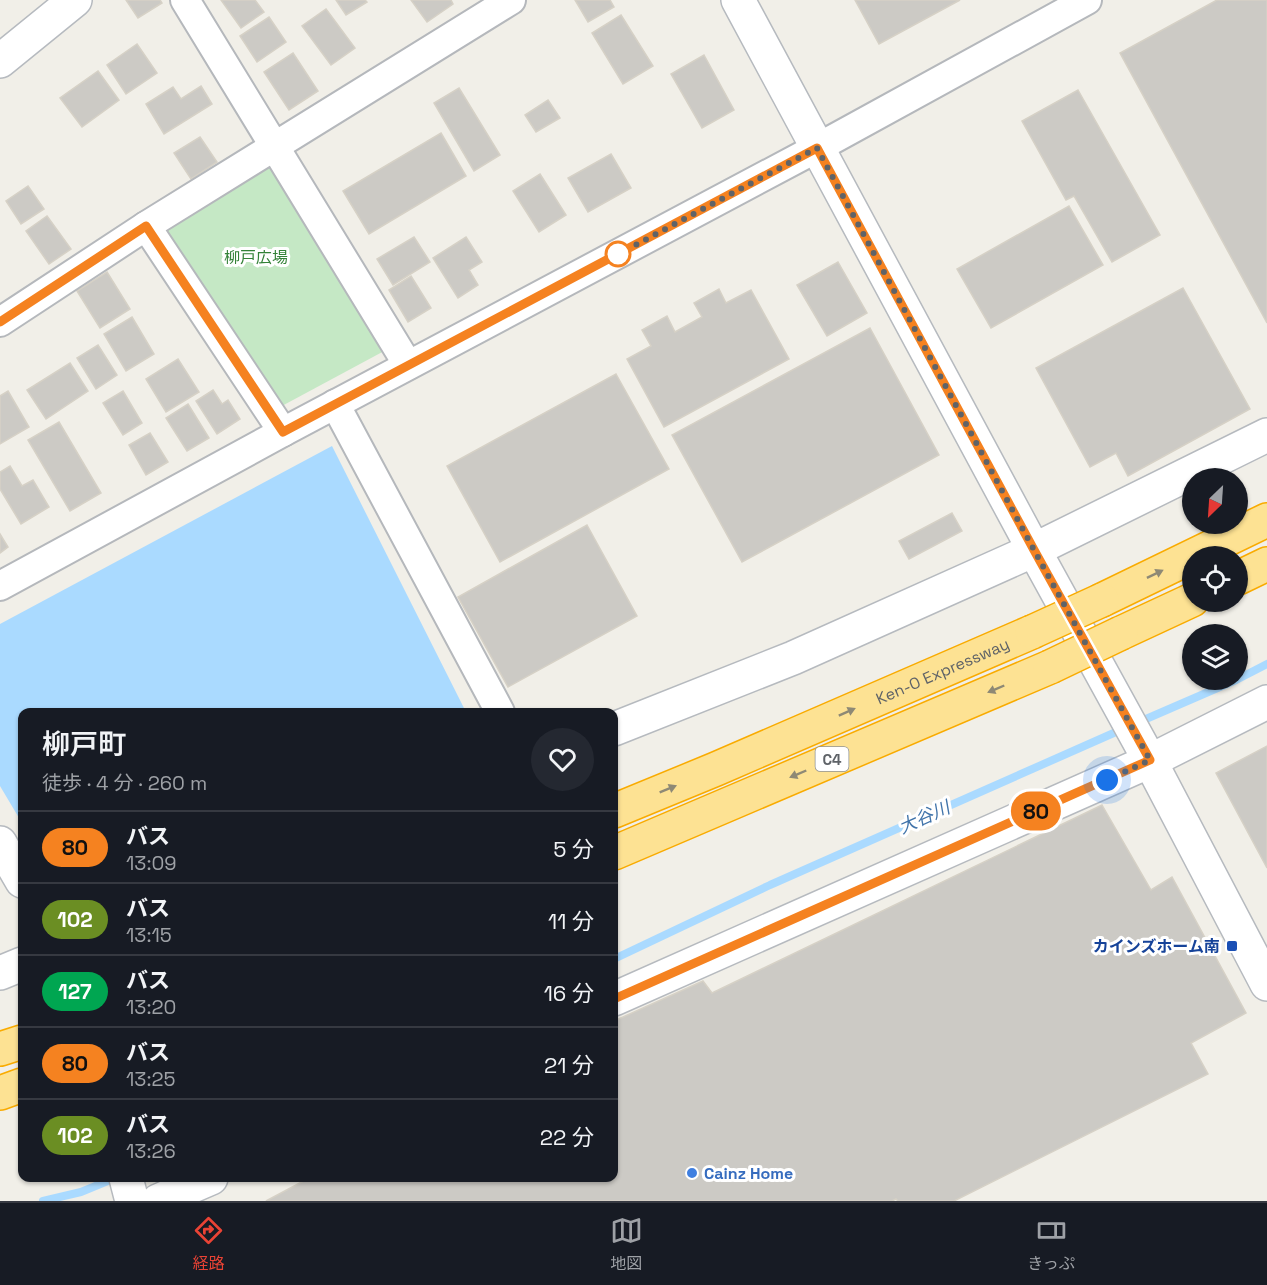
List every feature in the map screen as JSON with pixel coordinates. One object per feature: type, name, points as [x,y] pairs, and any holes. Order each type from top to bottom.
[{"type":"highway","name":"Ken-O Expressway","points":[[618,809],[1032,632],[1267,520]]},
{"type":"highway","points":[[1248,573],[1267,564]]},
{"type":"highway","name":"C4","points":[[618,851],[1050,667],[1182,605]]},
{"type":"highway","points":[[0,1049],[18,1043]]},
{"type":"highway","points":[[0,1093],[18,1086]]},
{"type":"street","points":[[0,62],[75,0]]},
{"type":"street","points":[[185,0],[408,365]]},
{"type":"street","points":[[0,322],[146,226],[511,0]]},
{"type":"street","points":[[738,0],[1034,550],[1150,760],[1267,984]]},
{"type":"street","points":[[0,586],[335,404],[817,148],[1087,0]]},
{"type":"street","points":[[146,226],[283,432]]},
{"type":"street","points":[[335,404],[498,708]]},
{"type":"street","points":[[618,727],[793,658],[1034,550],[1267,435]]},
{"type":"street","points":[[618,997],[1150,760],[1267,702]]},
{"type":"street","points":[[0,843],[18,874]]},
{"type":"street","points":[[0,973],[18,966]]},
{"type":"street","points":[[127,1182],[132,1201]]},
{"type":"street","points":[[158,1201],[202,1182]]},
{"type":"green space","name":"柳戸広場","points":[[272,164],[386,350],[280,407],[165,231]]},
{"type":"water","points":[[332,446],[464,708],[18,708],[18,816],[0,786],[0,624]]},
{"type":"building","points":[[126,0],[160,0],[162,3],[138,18]]},
{"type":"building","points":[[221,0],[255,0],[264,12],[241,28]]},
{"type":"building","points":[[336,0],[365,0],[367,2],[346,15]]},
{"type":"building","points":[[411,0],[451,0],[453,4],[427,22]]},
{"type":"building","points":[[575,0],[610,0],[614,7],[588,22]]},
{"type":"building","points":[[855,0],[960,0],[879,44]]},
{"type":"building","points":[[1217,0],[1267,0],[1267,323],[1120,53]]},
{"type":"building","points":[[326,9],[355,48],[331,65],[302,26]]},
{"type":"building","points":[[621,15],[653,66],[623,84],[592,33]]},
{"type":"building","points":[[269,17],[286,42],[257,62],[240,36]]},
{"type":"building","points":[[137,44],[157,73],[126,94],[107,65]]},
{"type":"building","points":[[293,53],[318,91],[289,110],[264,72]]},
{"type":"building","points":[[704,55],[734,110],[702,128],[671,74]]},
{"type":"building","points":[[98,71],[119,100],[82,127],[60,98]]},
{"type":"building","points":[[201,86],[212,104],[164,134],[146,104],[173,87],[181,99]]},
{"type":"building","points":[[459,88],[500,155],[474,171],[434,103]]},
{"type":"building","points":[[1078,90],[1160,235],[1112,262],[1074,196],[1066,200],[1022,121]]},
{"type":"building","points":[[548,100],[560,118],[536,132],[525,115]]},
{"type":"building","points":[[441,133],[466,176],[369,234],[343,191]]},
{"type":"building","points":[[200,137],[217,162],[191,179],[174,153]]},
{"type":"building","points":[[611,154],[631,188],[588,212],[568,178]]},
{"type":"building","points":[[540,174],[566,215],[539,232],[513,191]]},
{"type":"building","points":[[28,186],[44,209],[21,224],[6,201]]},
{"type":"building","points":[[1069,206],[1103,265],[991,328],[957,269]]},
{"type":"building","points":[[47,216],[71,249],[49,264],[26,231]]},
{"type":"building","points":[[414,237],[430,262],[393,285],[377,259]]},
{"type":"building","points":[[466,237],[482,262],[469,270],[478,285],[458,298],[433,258]]},
{"type":"building","points":[[838,262],[867,313],[827,336],[797,285]]},
{"type":"building","points":[[107,272],[130,309],[100,328],[77,291]]},
{"type":"building","points":[[411,276],[431,308],[408,322],[389,290]]},
{"type":"building","points":[[1183,288],[1250,409],[1128,476],[1116,453],[1090,467],[1036,368]]},
{"type":"building","points":[[719,289],[726,303],[751,290],[789,359],[664,427],[627,359],[651,346],[642,330],[667,316],[675,332],[702,317],[694,303]]},
{"type":"building","points":[[132,317],[154,354],[126,371],[104,334]]},
{"type":"building","points":[[870,328],[939,455],[742,562],[672,435]]},
{"type":"building","points":[[98,345],[117,375],[96,389],[77,358]]},
{"type":"building","points":[[178,359],[199,392],[166,412],[146,379]]},
{"type":"building","points":[[70,363],[88,391],[46,419],[27,390]]},
{"type":"building","points":[[616,374],[669,469],[500,562],[447,466]]},
{"type":"building","points":[[213,390],[222,404],[228,400],[240,419],[217,434],[196,401]]},
{"type":"building","points":[[8,391],[29,427],[0,444],[0,396]]},
{"type":"building","points":[[123,391],[142,423],[123,435],[103,403]]},
{"type":"building","points":[[188,404],[209,438],[187,451],[166,418]]},
{"type":"building","points":[[59,422],[101,493],[70,511],[28,440]]},
{"type":"building","points":[[150,433],[168,462],[146,475],[129,445]]},
{"type":"building","points":[[10,466],[22,486],[33,480],[49,507],[21,524],[0,489],[0,472]]},
{"type":"building","points":[[952,513],[962,531],[909,559],[899,541]]},
{"type":"building","points":[[587,525],[637,616],[508,687],[458,597]]},
{"type":"building","points":[[0,534],[8,547],[0,553]]},
{"type":"building","points":[[1267,746],[1267,868],[1216,773]]},
{"type":"building","points":[[1102,805],[1151,890],[1172,877],[1246,1013],[1191,1043],[1208,1074],[954,1201],[898,1201],[896,1199],[892,1201],[266,1201],[302,1182],[618,1182],[618,1019],[703,981],[712,993]]},
{"type":"waterway","name":"大谷川","points":[[1248,674],[1267,664]]},
{"type":"waterway","name":"大谷川","points":[[1139,722],[1213,690]]},
{"type":"waterway","name":"大谷川","points":[[618,957],[770,885],[1125,728]]},
{"type":"waterway","name":"大谷川","points":[[43,1201],[81,1192],[105,1182]]},
{"type":"bus line","name":"80","points":[[0,322],[146,226],[283,432],[817,148],[1150,760],[618,997]]},
{"type":"place","name":"カインズホーム南","points":[[1232,946]]},
{"type":"place","name":"Cainz Home","points":[[692,1173]]},
{"type":"route","points":[[618,254],[613,257],[817,148],[1150,760],[1107,780]]}]
